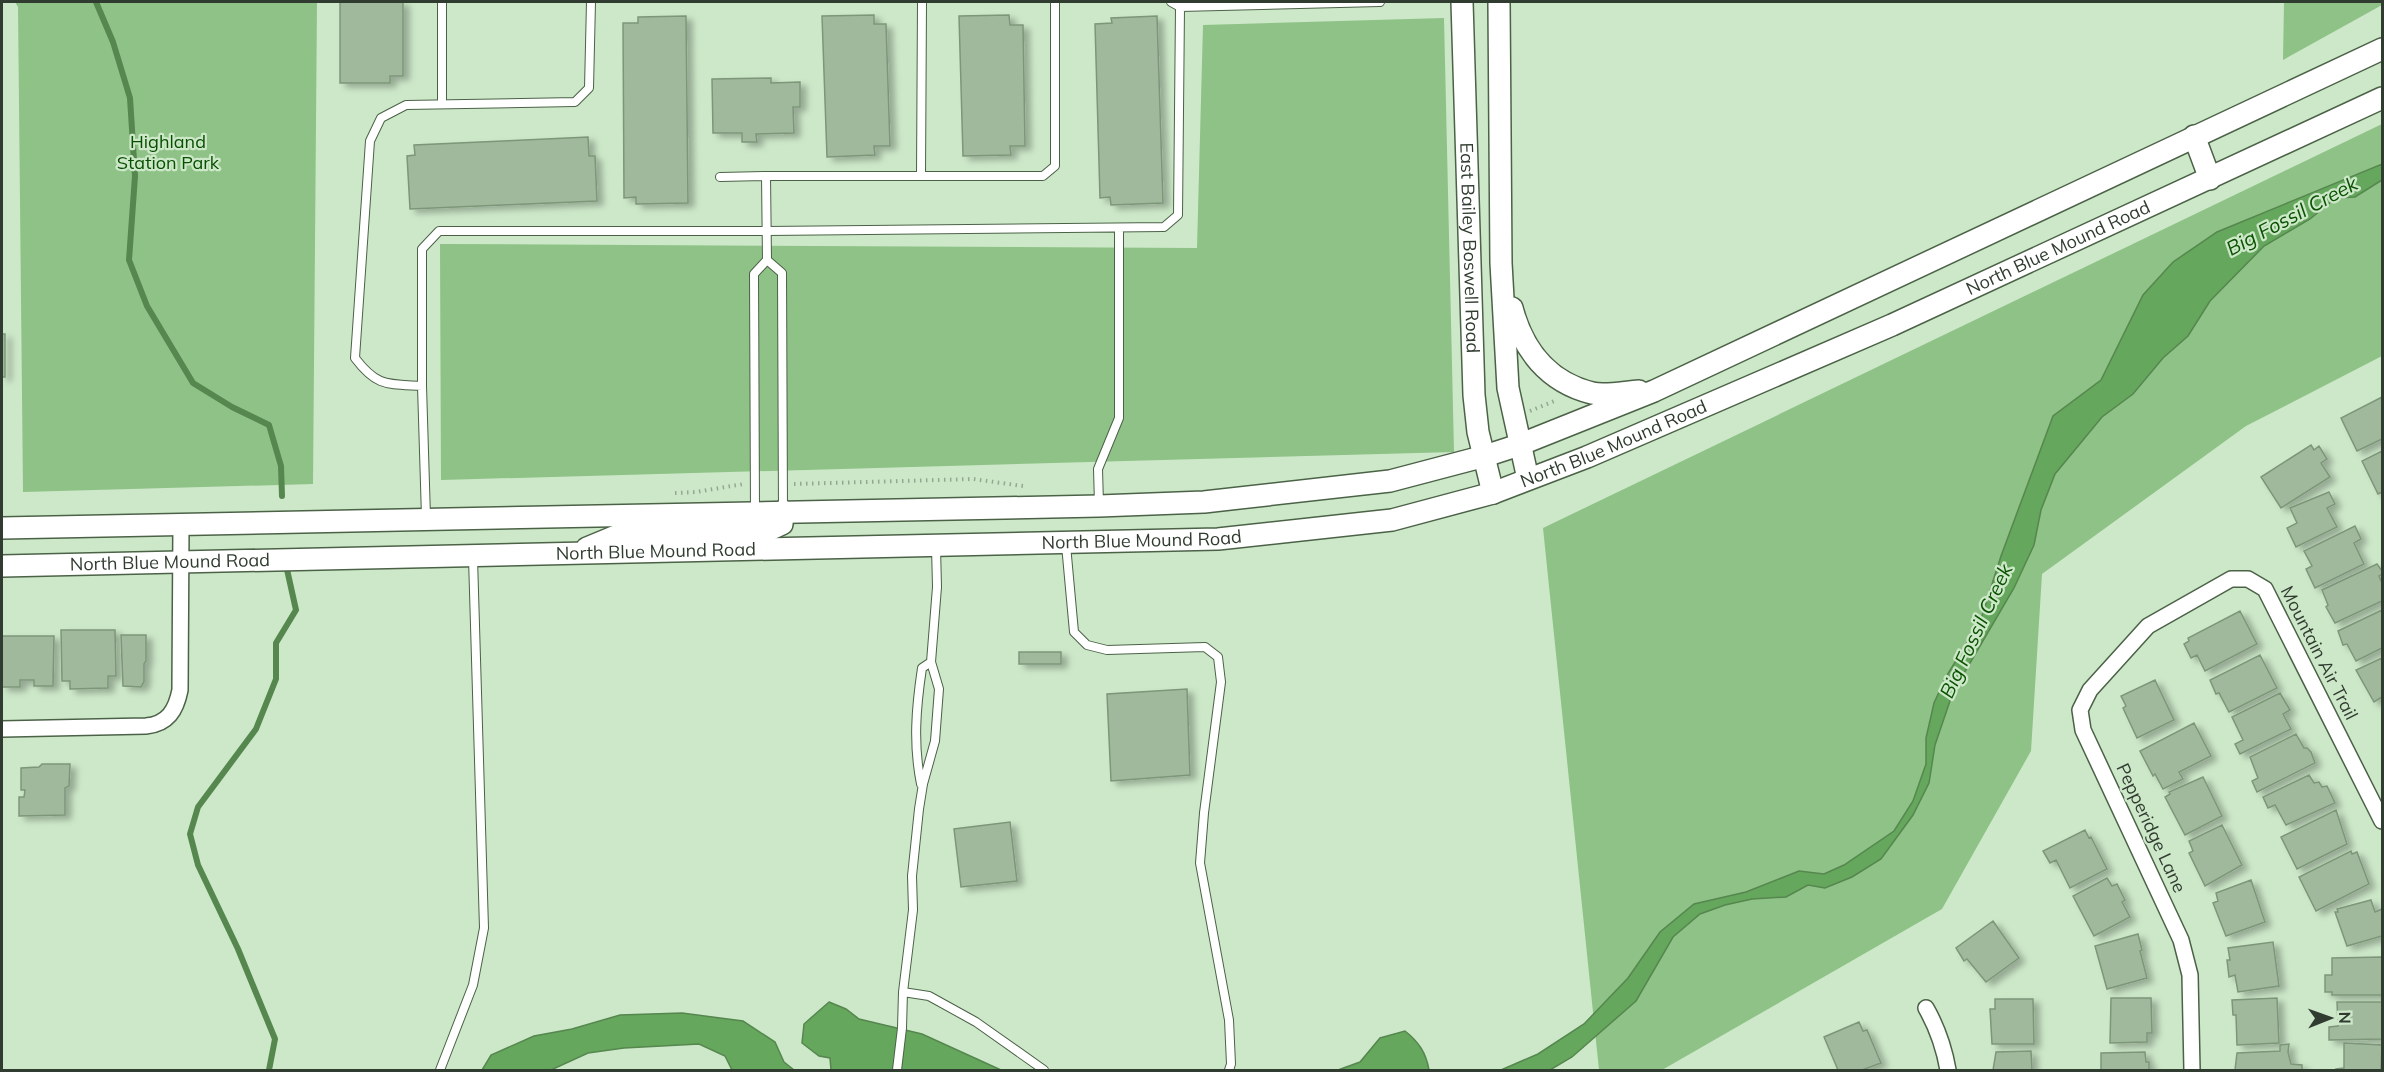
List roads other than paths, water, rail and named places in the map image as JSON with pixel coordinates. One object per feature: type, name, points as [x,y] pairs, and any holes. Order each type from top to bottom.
[{"type":"main road","name":"East Bailey Boswell Road","points":[[1462,2],[1474,395],[1478,432],[1493,493]]},
{"type":"main road","name":"East Bailey Boswell Road","points":[[1499,2],[1501,263],[1508,388],[1528,479]]},
{"type":"main road","name":"North Blue Mound Road","points":[[2,528],[1099,506],[1204,502],[1379,483],[1424,473],[1519,445],[1654,391],[2382,49]]},
{"type":"main road","name":"North Blue Mound Road","points":[[2,566],[1218,539],[1392,520],[1493,493],[1587,457],[1881,330],[2382,98]]},
{"type":"main road","points":[[2193,136],[2210,179]]},
{"type":"main road","name":"North Blue Mound Road","points":[[1501,263],[1518,331],[1531,353],[1547,370],[1566,382],[1593,393],[1654,391]]},
{"type":"main road","points":[[572,553],[616,536],[766,531],[782,525],[783,511]]},
{"type":"street","points":[[2,729],[146,726],[164,721],[172,714],[180,690],[181,525]]},
{"type":"street","name":"Mountain Air Trail","points":[[2148,626],[2231,579],[2248,579],[2265,589],[2382,821]]},
{"type":"street","name":"Pepperidge Lane","points":[[2148,626],[2090,690],[2080,710],[2083,730],[2181,940],[2190,975],[2192,1071]]},
{"type":"street","points":[[1926,1008],[1936,1025],[1943,1045],[1948,1071]]},
{"type":"lane","points":[[442,2],[442,104]]},
{"type":"lane","points":[[422,386],[385,384],[368,375],[355,358],[369,141],[381,118],[406,105],[575,102],[589,88],[591,2]]},
{"type":"lane","points":[[921,175],[922,2]]},
{"type":"lane","points":[[720,177],[1043,176],[1055,166],[1055,2]]},
{"type":"lane","points":[[1171,2],[1180,7],[1380,2]]},
{"type":"lane","points":[[426,519],[422,386],[422,249],[439,231],[767,231],[1164,227],[1178,214],[1180,7]]},
{"type":"lane","points":[[755,512],[754,274],[767,260],[766,176]]},
{"type":"lane","points":[[1099,506],[1098,469],[1119,418],[1119,228]]},
{"type":"lane","points":[[767,260],[782,273],[783,511]]},
{"type":"lane","points":[[1066,543],[1074,632],[1087,645],[1107,650],[1205,647],[1218,657],[1221,682],[1200,863],[1229,1020],[1229,1071]]},
{"type":"lane","points":[[897,1071],[913,909],[912,876],[922,789],[935,741],[939,689],[931,662],[937,587],[936,547]]},
{"type":"lane","points":[[440,1071],[473,985],[484,928],[473,555]]},
{"type":"lane","points":[[922,789],[915,755],[917,701],[922,668],[931,662]]},
{"type":"lane","points":[[903,992],[929,996],[976,1022],[1044,1071]]},
{"type":"water","name":"Big Fossil Creek","points":[[2382,164],[2382,180],[2355,197],[2336,198],[2310,219],[2264,246],[2210,301],[2188,336],[2163,358],[2133,394],[2102,417],[2055,474],[2041,510],[2034,545],[2014,588],[1953,692],[1935,745],[1929,783],[1913,815],[1881,859],[1852,877],[1825,888],[1808,885],[1786,897],[1752,899],[1700,914],[1673,937],[1636,1001],[1572,1057],[1550,1070],[1501,1070],[1538,1054],[1584,1024],[1628,978],[1660,932],[1694,904],[1746,892],[1799,871],[1824,874],[1844,865],[1894,831],[1913,801],[1926,764],[1926,738],[1934,703],[1947,675],[1980,622],[2001,556],[2053,416],[2101,380],[2143,295],[2173,262],[2217,232]]},
{"type":"water","points":[[829,1002],[846,1009],[859,1019],[922,1034],[1001,1070],[831,1070],[830,1058],[819,1056],[802,1043],[804,1024]]},
{"type":"water","points":[[682,1013],[743,1021],[775,1042],[784,1062],[794,1070],[732,1070],[725,1056],[699,1044],[624,1048],[588,1053],[551,1070],[482,1070],[491,1055],[534,1036],[572,1029],[620,1015]]},
{"type":"water","points":[[1405,1031],[1421,1048],[1429,1070],[1338,1070],[1360,1062],[1380,1038]]},
{"type":"waterway","points":[[96,2],[113,42],[130,98],[135,176],[129,260],[147,306],[193,383],[232,407],[269,425],[281,466],[282,496]]},
{"type":"waterway","points":[[269,1070],[275,1039],[238,949],[198,865],[190,834],[198,807],[256,729],[276,679],[276,643],[296,610],[286,565]]},
{"type":"park label","name":"Highland Station Park","points":[[168,152]]}]
